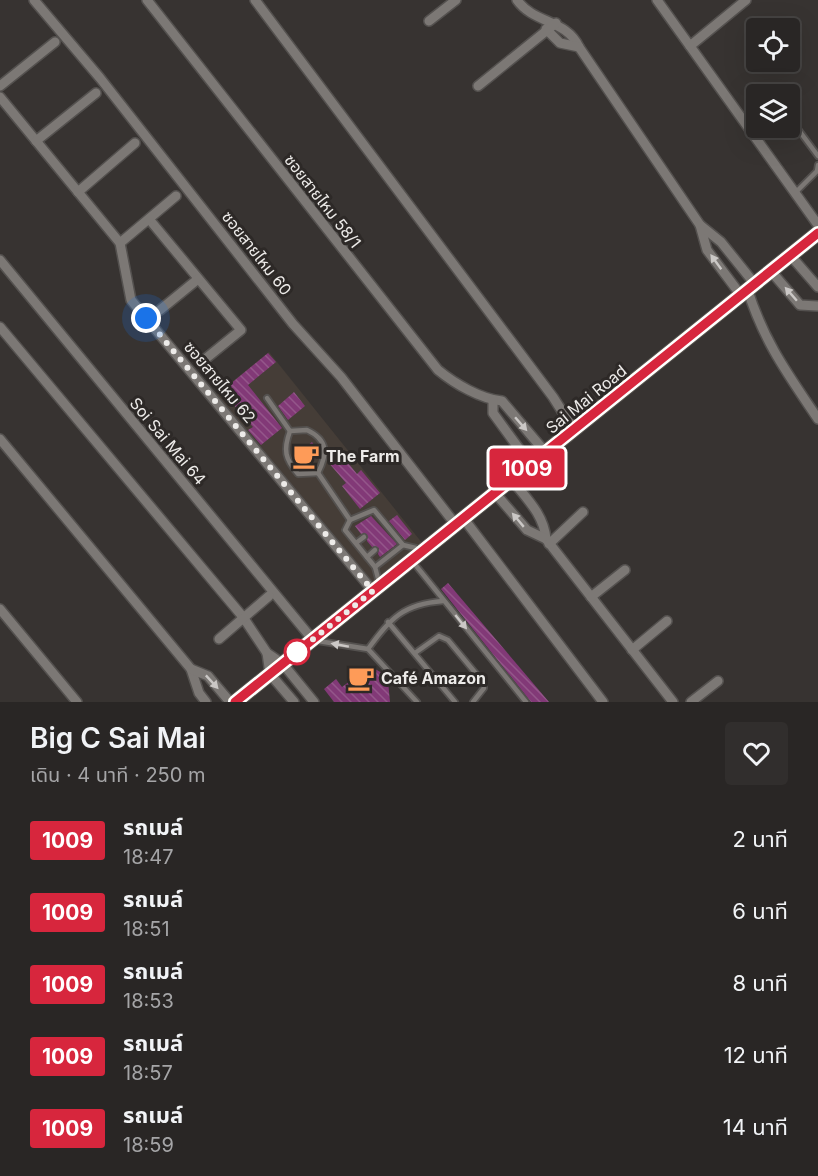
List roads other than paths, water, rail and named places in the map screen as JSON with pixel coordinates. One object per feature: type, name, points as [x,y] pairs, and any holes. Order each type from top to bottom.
[{"type":"main road","name":"Sai Mai Road","points":[[235,702],[818,233]]},
{"type":"street","name":"ซอยสายไหม 60","points":[[34,0],[100,78],[293,324],[341,377],[460,522],[603,702]]},
{"type":"street","name":"ซอยสายไหม 58/1","points":[[147,0],[434,365],[446,377],[493,400],[502,401],[546,453]]},
{"type":"street","points":[[255,0],[553,397],[574,430]]},
{"type":"street","points":[[429,21],[456,0]]},
{"type":"street","points":[[517,0],[525,10],[543,21],[556,23],[570,32],[700,225],[722,242],[747,288],[759,325],[773,352],[818,419]]},
{"type":"street","points":[[657,0],[746,124]]},
{"type":"street","points":[[690,46],[746,0]]},
{"type":"street","points":[[543,21],[548,32],[560,43],[579,47]]},
{"type":"street","points":[[478,86],[548,32],[556,23]]},
{"type":"street","points":[[0,87],[55,42]]},
{"type":"street","points":[[36,141],[96,93]]},
{"type":"street","name":"ซอยสายไหม 62","points":[[0,97],[120,243],[131,300],[376,588]]},
{"type":"street","points":[[756,138],[818,225]]},
{"type":"street","points":[[78,192],[135,143]]},
{"type":"street","points":[[120,243],[176,196]]},
{"type":"street","points":[[149,219],[241,330],[204,360]]},
{"type":"street","points":[[700,225],[707,250],[747,288]]},
{"type":"street","points":[[790,255],[818,287]]},
{"type":"street","name":"Soi Sai Mai 64","points":[[0,260],[313,640]]},
{"type":"street","points":[[770,270],[800,305],[818,304]]},
{"type":"street","points":[[160,310],[198,279]]},
{"type":"street","points":[[0,327],[243,617],[267,653],[283,664],[314,702]]},
{"type":"street","points":[[493,400],[494,413],[531,465]]},
{"type":"street","points":[[0,439],[191,669],[196,687],[206,702]]},
{"type":"street","points":[[512,480],[539,514],[545,525],[548,542]]},
{"type":"street","points":[[495,493],[527,530],[548,542],[674,702]]},
{"type":"street","points":[[548,542],[583,512]]},
{"type":"street","points":[[591,597],[625,570]]},
{"type":"street","points":[[219,639],[269,596]]},
{"type":"street","points":[[0,609],[77,702]]},
{"type":"street","points":[[632,650],[667,621]]},
{"type":"street","points":[[267,653],[270,674],[294,702]]},
{"type":"street","points":[[191,669],[208,676],[230,702]]},
{"type":"street","points":[[691,702],[718,681]]},
{"type":"lane","points":[[800,132],[818,156]]},
{"type":"lane","points":[[795,194],[816,171],[818,165]]},
{"type":"lane","points":[[267,398],[290,431],[285,454],[291,466],[298,474],[318,473]]},
{"type":"lane","points":[[290,431],[307,430],[316,434],[325,445],[327,453],[318,473]]},
{"type":"lane","points":[[318,473],[350,520]]},
{"type":"lane","points":[[376,588],[375,567],[345,530],[350,520],[374,510],[403,545],[424,549]]},
{"type":"lane","points":[[378,525],[383,521]]},
{"type":"lane","points":[[389,539],[395,535]]},
{"type":"lane","points":[[356,543],[364,537]]},
{"type":"lane","points":[[375,567],[403,545]]},
{"type":"lane","points":[[367,557],[375,550]]},
{"type":"lane","points":[[412,560],[526,702]]},
{"type":"lane","points":[[368,649],[388,622],[405,609],[422,603],[443,601]]},
{"type":"lane","points":[[388,622],[455,702]]},
{"type":"lane","points":[[415,653],[439,636],[448,640],[483,682],[482,694],[473,702]]},
{"type":"lane","points":[[313,640],[368,649],[417,702]]},
{"type":"place","name":"The Farm","points":[[306,456]]},
{"type":"place","name":"Café Amazon","points":[[361,678]]}]
